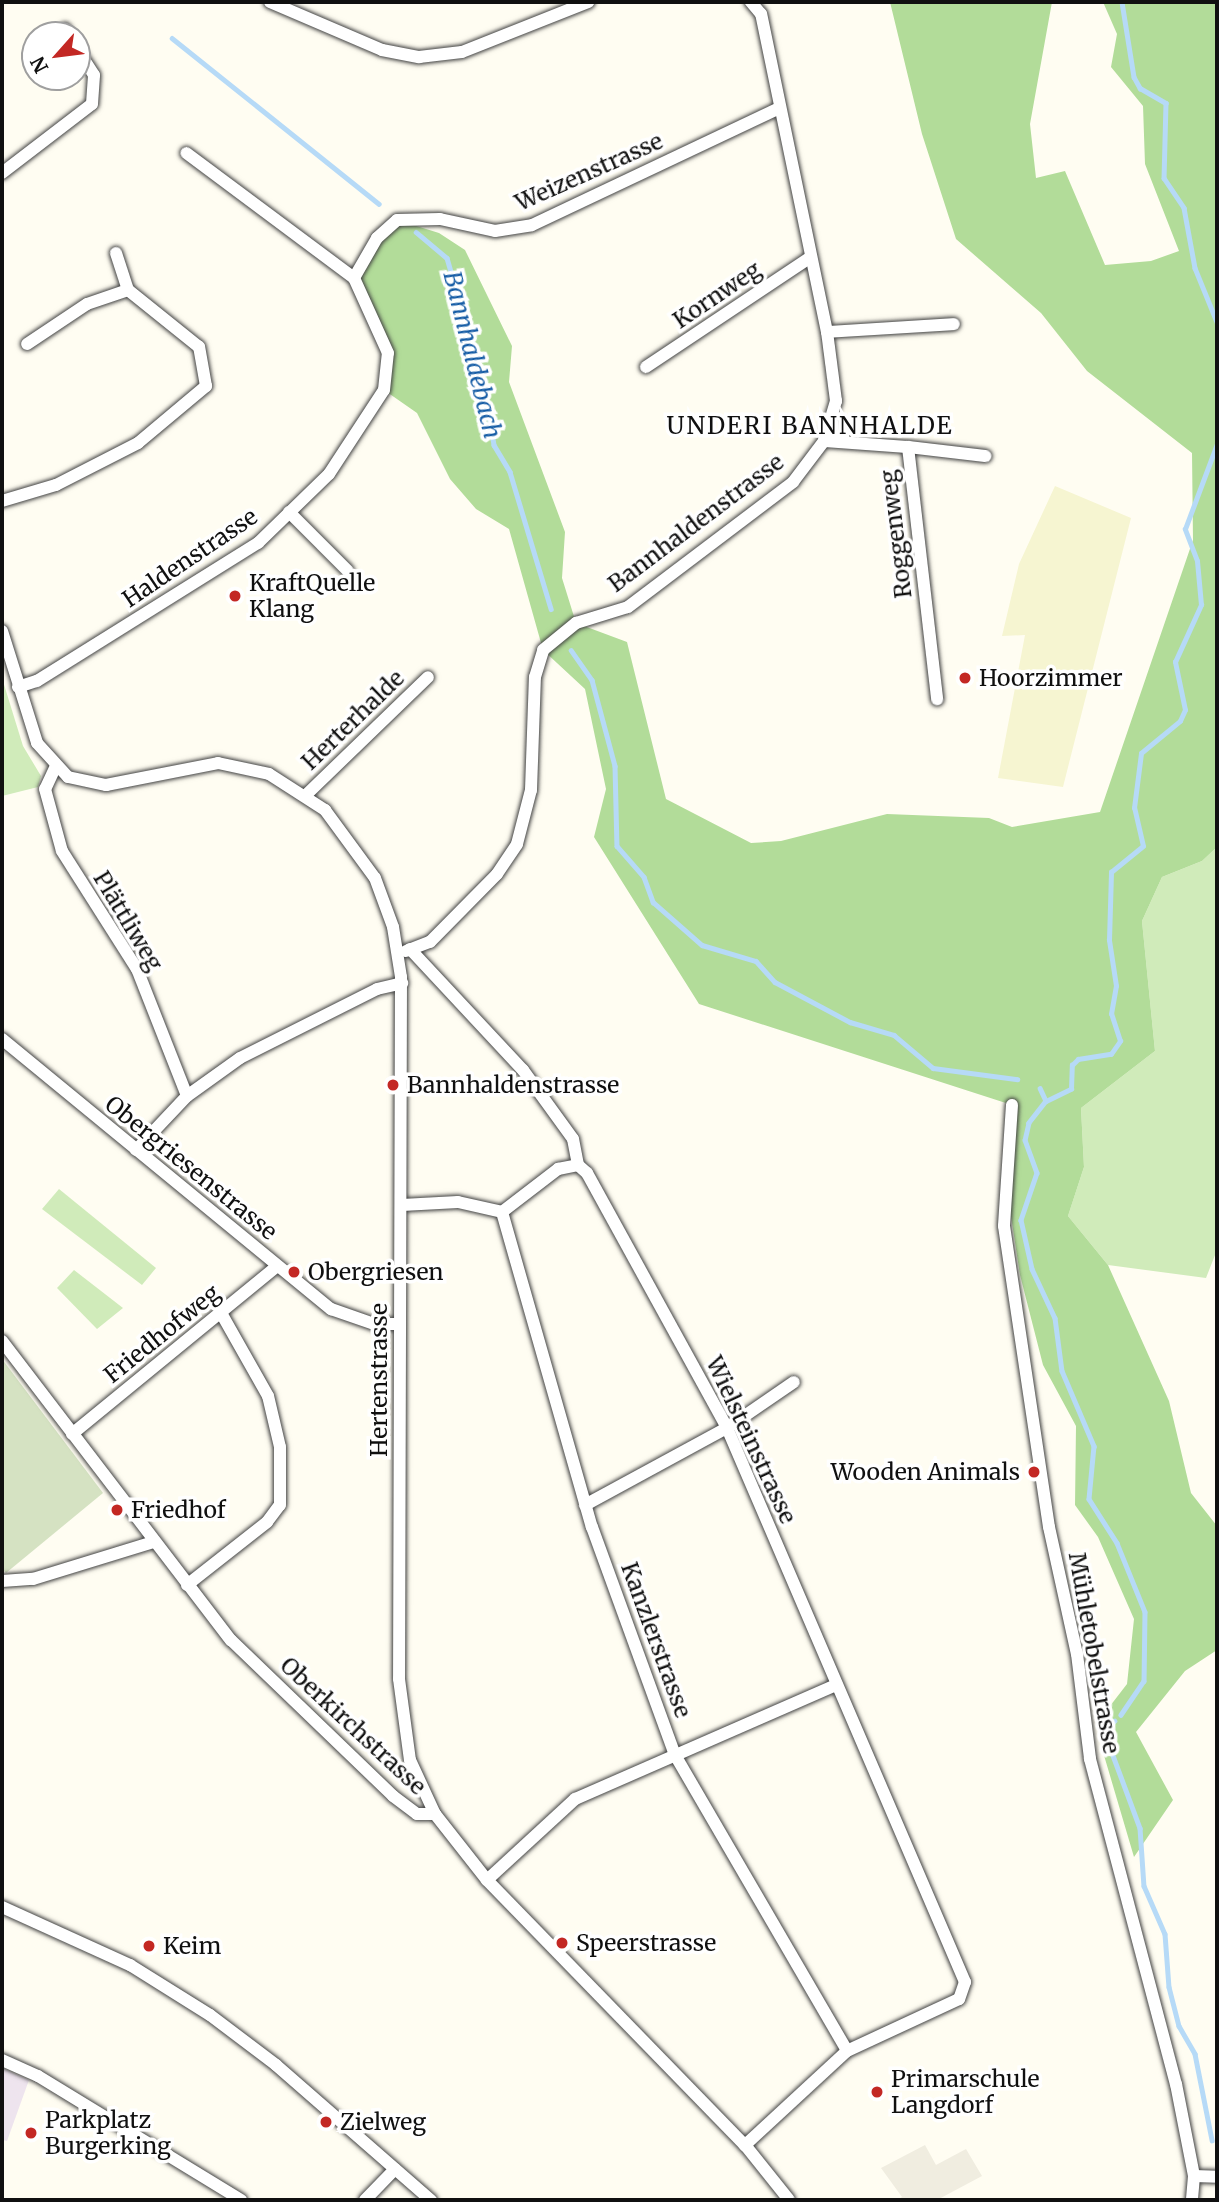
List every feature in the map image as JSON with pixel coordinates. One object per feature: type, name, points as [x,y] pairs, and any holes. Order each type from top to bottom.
[{"type":"street","points":[[270,2],[382,50],[419,57],[462,52],[568,5],[587,2]]},
{"type":"street","name":"Bannhaldenstrasse","points":[[405,951],[444,928],[497,874],[517,844],[531,790],[535,677],[543,650],[576,623],[638,599],[793,482],[824,441],[836,401],[827,332],[761,14],[751,2]]},
{"type":"street","points":[[2,173],[92,104],[94,75],[91,70]]},
{"type":"street","name":"Weizenstrasse","points":[[354,278],[377,238],[397,220],[440,219],[495,232],[532,225],[779,108]]},
{"type":"street","name":"Haldenstrasse","points":[[18,687],[37,681],[258,543],[328,474],[384,390],[388,353],[354,278],[186,153]]},
{"type":"street","points":[[2,500],[57,485],[138,443],[206,386],[198,347],[128,290],[116,253]]},
{"type":"street","name":"Kornweg","points":[[646,367],[811,257]]},
{"type":"street","points":[[27,344],[87,304],[128,290]]},
{"type":"street","points":[[827,332],[954,324]]},
{"type":"street","name":"Roggenweg","points":[[824,441],[908,447],[937,699]]},
{"type":"street","points":[[908,447],[985,456]]},
{"type":"street","points":[[289,512],[348,571]]},
{"type":"street","points":[[2,631],[37,743],[55,768]]},
{"type":"street","name":"Herterhalde","points":[[307,793],[428,677]]},
{"type":"street","name":"Hertenstrasse","points":[[55,768],[88,784],[106,785],[198,765],[234,764],[289,782],[307,793],[341,827],[375,878],[405,951],[401,984],[401,1709],[410,1760],[435,1814]]},
{"type":"street","name":"Plättliweg","points":[[55,768],[45,789],[62,851],[136,969],[187,1096]]},
{"type":"street","name":"Wielsteinstrasse","points":[[405,951],[523,1070],[573,1139],[578,1166],[587,1173],[727,1428],[965,1982],[959,1999],[847,2051]]},
{"type":"street","points":[[136,1150],[187,1096],[240,1058],[377,989],[401,984]]},
{"type":"street","name":"Obergriesenstrasse","points":[[2,1040],[276,1266],[345,1317],[400,1324]]},
{"type":"street","name":"Mühletobelstrasse","points":[[1012,1105],[1004,1226],[1049,1527],[1077,1654],[1090,1759],[1176,2084],[1194,2176],[1192,2200]]},
{"type":"street","points":[[402,1205],[458,1202],[502,1212],[558,1169],[578,1166]]},
{"type":"street","name":"Kanzlerstrasse","points":[[502,1212],[585,1505],[675,1755],[847,2051]]},
{"type":"street","name":"Friedhofweg","points":[[72,1434],[276,1266]]},
{"type":"street","points":[[187,1585],[267,1522],[279,1505],[280,1447],[268,1396],[221,1314]]},
{"type":"street","name":"Oberkirchstrasse","points":[[2,1340],[153,1542],[231,1640],[393,1796],[417,1814],[435,1814],[487,1880],[744,2145],[789,2200]]},
{"type":"street","points":[[585,1505],[727,1428],[794,1382]]},
{"type":"street","points":[[2,1581],[33,1579],[153,1542]]},
{"type":"street","points":[[487,1880],[575,1799],[836,1685]]},
{"type":"street","points":[[2,1907],[130,1965],[210,2015],[430,2200]]},
{"type":"street","points":[[744,2145],[847,2051]]},
{"type":"street","points":[[2,2060],[35,2074],[241,2200]]},
{"type":"street","points":[[365,2200],[394,2169]]},
{"type":"street","points":[[1194,2176],[1217,2177]]},
{"type":"shaded area","points":[[2,2068],[29,2080],[7,2141],[2,2140]]},
{"type":"shaded area","points":[[925,2145],[936,2165],[966,2149],[982,2176],[937,2200],[897,2200],[902,2197],[881,2168]]},
{"type":"green space","points":[[890,2],[1052,2],[1030,124],[1036,178],[1065,171],[1105,265],[1151,261],[1179,251],[1145,164],[1143,106],[1111,67],[1117,34],[1103,2],[1217,2],[1217,847],[1202,861],[1162,877],[1142,921],[1155,1051],[1081,1108],[1084,1167],[1068,1216],[1108,1265],[1169,1401],[1191,1493],[1217,1526],[1217,1650],[1185,1671],[1136,1732],[1173,1800],[1134,1857],[1103,1752],[1100,1719],[1127,1684],[1134,1619],[1098,1537],[1075,1505],[1076,1426],[1043,1365],[1020,1275],[1010,1210],[1012,1105],[699,1004],[594,837],[606,789],[585,689],[543,650],[509,529],[476,509],[450,479],[417,413],[384,390],[388,353],[354,278],[397,220],[439,233],[465,250],[512,346],[509,382],[565,532],[562,578],[576,623],[627,642],[666,799],[751,843],[781,841],[887,814],[989,818],[1012,827],[1100,812],[1193,540],[1192,453],[1087,371],[1041,313],[956,239],[922,134]]},
{"type":"green space","points":[[1055,486],[1131,518],[1063,787],[998,778],[1025,635],[1002,636],[1019,564]]},
{"type":"green space","points":[[2,678],[23,746],[41,776],[38,787],[2,796]]},
{"type":"green space","points":[[1217,847],[1217,1250],[1206,1278],[1108,1265],[1068,1216],[1084,1167],[1081,1108],[1155,1051],[1142,921],[1162,877],[1202,861]]},
{"type":"green space","points":[[59,1189],[156,1268],[142,1285],[42,1209]]},
{"type":"green space","points":[[74,1270],[123,1308],[97,1329],[57,1288]]},
{"type":"green space","points":[[2,1359],[103,1493],[6,1573],[2,1568]]},
{"type":"waterway","points":[[1122,2],[1134,77],[1140,88],[1166,103],[1164,178],[1184,208],[1195,268],[1217,322]]},
{"type":"waterway","name":"Bannhaldebach","points":[[172,38],[379,204]]},
{"type":"waterway","name":"Bannhaldebach","points":[[416,232],[447,258],[484,385],[494,445],[510,472],[551,609]]},
{"type":"waterway","points":[[1046,1101],[1071,1089],[1072,1065],[1078,1059],[1111,1054],[1120,1041],[1111,1014],[1116,986],[1109,940],[1111,872],[1143,846],[1134,808],[1141,753],[1180,721],[1185,710],[1175,662],[1201,605],[1197,561],[1185,529],[1217,444]]},
{"type":"waterway","name":"Bannhaldebach","points":[[571,650],[592,680],[615,766],[617,846],[644,877],[653,902],[702,945],[756,961],[775,982],[850,1022],[894,1035],[933,1068],[1017,1079]]},
{"type":"waterway","name":"Bannhaldebach","points":[[1040,1088],[1046,1101]]},
{"type":"waterway","points":[[1046,1101],[1029,1123],[1025,1140],[1037,1173],[1021,1220],[1032,1269],[1055,1318],[1062,1371],[1094,1446],[1089,1499],[1117,1543],[1145,1612],[1144,1681],[1121,1715]]},
{"type":"waterway","points":[[1115,1721],[1108,1726],[1108,1742],[1140,1828],[1144,1886],[1165,1934],[1169,1987],[1179,2026],[1195,2054],[1212,2140]]},
{"type":"place","name":"KraftQuelle Klang","points":[[235,596]]},
{"type":"place","name":"Hoorzimmer","points":[[965,678]]},
{"type":"place","name":"Bannhaldenstrasse","points":[[393,1085]]},
{"type":"place","name":"Obergriesen","points":[[294,1272]]},
{"type":"place","name":"Wooden Animals","points":[[1034,1472]]},
{"type":"place","name":"Friedhof","points":[[117,1510]]},
{"type":"place","name":"Speerstrasse","points":[[562,1943]]},
{"type":"place","name":"Keim","points":[[149,1946]]},
{"type":"place","name":"Primarschule Langdorf","points":[[877,2092]]},
{"type":"place","name":"Zielweg","points":[[326,2122]]},
{"type":"place","name":"Parkplatz Burgerking","points":[[31,2133]]},
{"type":"district","name":"UNDERI BANNHALDE","points":[[810,426]]}]
